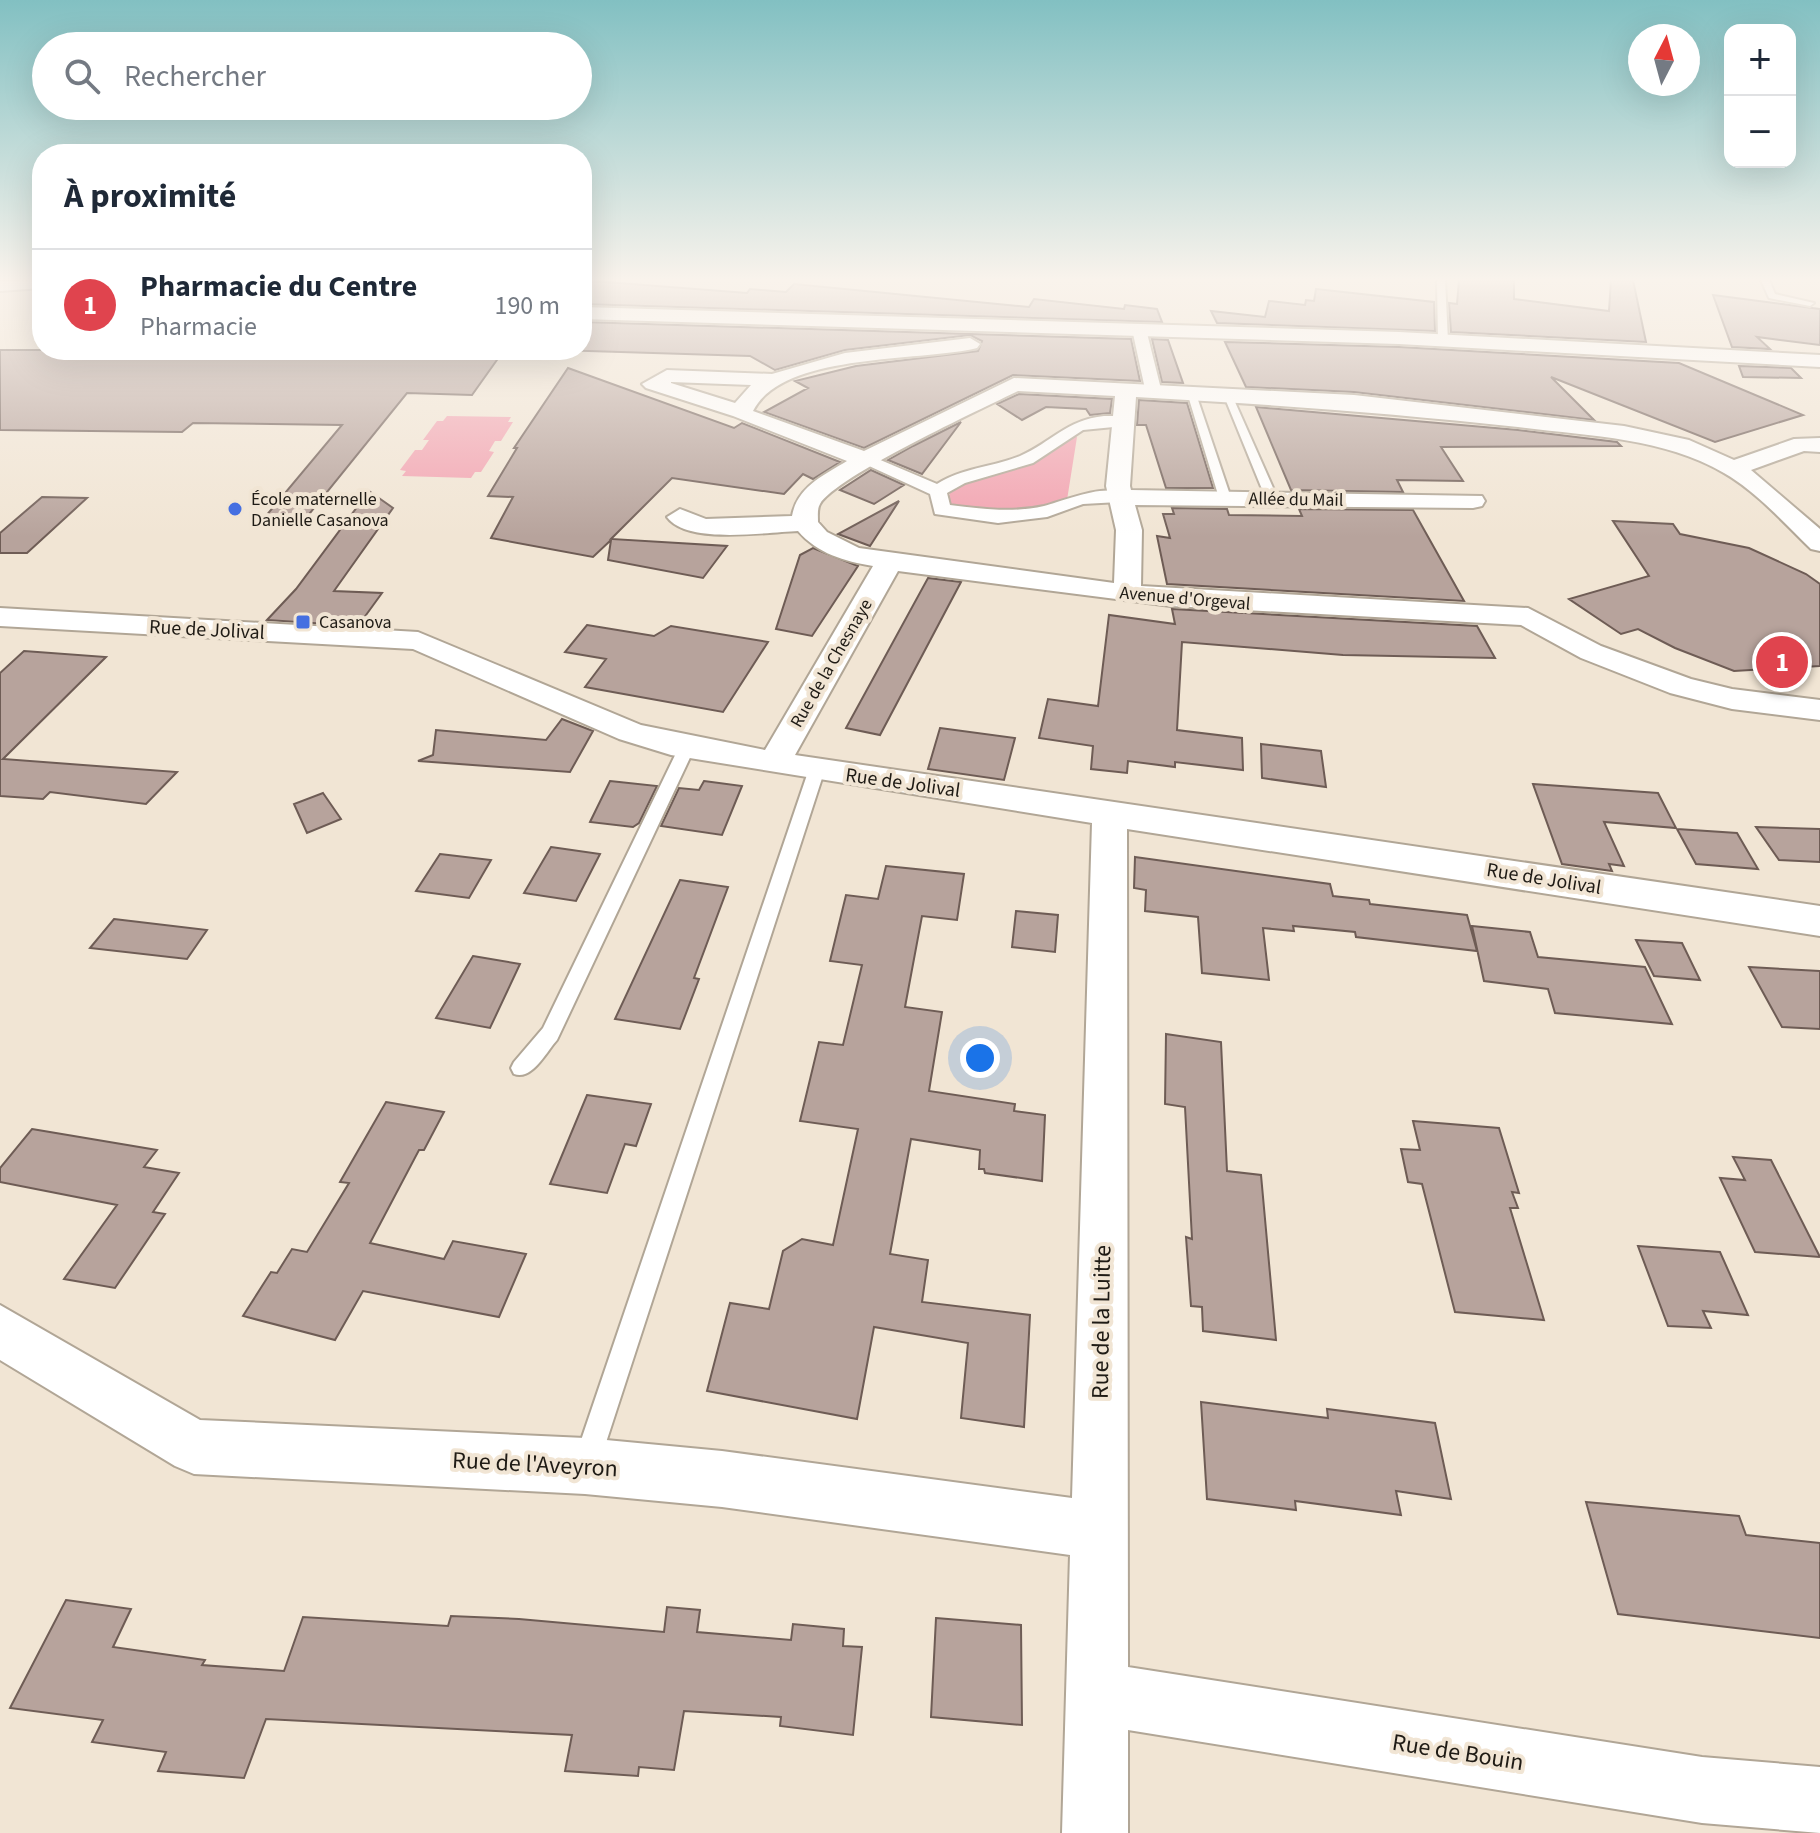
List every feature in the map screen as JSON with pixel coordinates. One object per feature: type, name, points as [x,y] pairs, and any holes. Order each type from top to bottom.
[{"type":"street","points":[[742,412],[744,403],[773,380],[804,367],[824,366]]},
{"type":"street","points":[[994,366],[1014,384]]},
{"type":"street","points":[[1148,366],[1153,389]]},
{"type":"street","points":[[773,380],[667,376],[653,384],[742,412],[938,491]]},
{"type":"street","points":[[680,517],[702,527],[805,523],[808,502],[821,488],[865,460],[1014,384],[1153,389],[1370,403],[1624,433],[1681,445],[1733,468],[1768,494],[1820,543]]},
{"type":"street","points":[[1126,388],[1119,497],[1129,530],[1127,593]]},
{"type":"street","points":[[938,491],[951,481],[1026,459],[1077,425],[1104,420],[1124,421]]},
{"type":"street","points":[[1733,468],[1814,440]]},
{"type":"street","points":[[938,491],[942,510],[977,517],[1023,514],[1081,499],[1119,497]]},
{"type":"street","name":"Allée du Mail","points":[[1119,497],[1473,501]]},
{"type":"street","name":"Avenue d'Orgeval","points":[[805,523],[818,538],[835,548],[889,562],[1127,593],[1209,602],[1470,611],[1528,617],[1591,652],[1681,686],[1732,699],[1820,710]]},
{"type":"street","name":"Rue de la Chesnaye","points":[[774,763],[889,562]]},
{"type":"street","name":"Rue de Jolival","points":[[0,617],[418,641],[630,732],[687,747],[774,763],[1110,811],[1820,921]]},
{"type":"street","name":"Rue de la Luitte","points":[[1095,1833],[1110,811]]},
{"type":"street","name":"Rue de l'Aveyron","points":[[0,1331],[194,1447],[585,1466],[722,1479],[1098,1530]]},
{"type":"street","name":"Rue de Bouin","points":[[1098,1694],[1702,1790],[1820,1800]]},
{"type":"lane","points":[[1190,391],[1225,498]]},
{"type":"lane","points":[[1226,393],[1272,499]]},
{"type":"lane","points":[[521,1068],[550,1034],[687,747]]},
{"type":"lane","points":[[585,1466],[817,769]]},
{"type":"shaded area","points":[[447,416],[511,417],[508,422],[513,422],[501,441],[495,441],[489,451],[494,452],[481,472],[475,472],[471,478],[402,476],[406,471],[400,470],[415,450],[422,450],[429,440],[423,440],[437,421],[443,421]]},
{"type":"shaded area","points":[[1077,437],[1067,500],[1020,512],[951,510],[946,503],[953,486]]},
{"type":"building","points":[[0,366],[493,366],[472,395],[407,393],[306,518],[265,517],[342,425],[193,423],[182,432],[0,430]]},
{"type":"building","points":[[767,366],[791,366],[775,370]]},
{"type":"building","points":[[856,366],[1137,366],[1140,381],[1013,375],[864,448],[764,412],[808,388],[795,381]]},
{"type":"building","points":[[1158,366],[1177,366],[1183,383],[1162,382]]},
{"type":"building","points":[[1236,366],[1685,366],[1803,415],[1715,442],[1551,377],[1594,420],[1354,392],[1246,387]]},
{"type":"building","points":[[1739,366],[1791,368],[1801,378],[1743,377]]},
{"type":"building","points":[[568,368],[734,428],[742,423],[840,462],[813,479],[803,474],[784,494],[672,478],[611,539],[727,546],[703,578],[608,560],[611,540],[593,557],[491,538],[513,497],[488,496],[517,448],[514,448]]},
{"type":"building","points":[[1019,394],[1112,399],[1110,413],[1090,415],[1086,409],[1046,407],[1022,420],[997,404]]},
{"type":"building","points":[[1139,400],[1187,403],[1213,488],[1166,488],[1146,425],[1137,425]]},
{"type":"building","points":[[1256,407],[1518,430],[1617,442],[1621,446],[1441,447],[1463,481],[1397,480],[1403,492],[1291,490]]},
{"type":"building","points":[[961,422],[922,474],[888,460],[913,446]]},
{"type":"building","points":[[871,470],[904,485],[874,504],[840,490]]},
{"type":"building","points":[[369,491],[393,508],[334,591],[382,593],[358,626],[267,620],[296,589]]},
{"type":"building","points":[[42,497],[87,498],[27,553],[0,553],[0,533]]},
{"type":"building","points":[[899,501],[870,546],[838,534]]},
{"type":"building","points":[[1172,508],[1227,509],[1229,515],[1302,516],[1299,509],[1413,510],[1464,601],[1167,584],[1157,536],[1170,538],[1163,514],[1174,514]]},
{"type":"building","points":[[1613,521],[1673,524],[1680,534],[1749,548],[1806,574],[1820,584],[1820,666],[1734,671],[1675,648],[1638,629],[1621,634],[1569,599],[1649,576]]},
{"type":"building","points":[[813,548],[858,566],[812,636],[776,629],[800,555]]},
{"type":"building","points":[[928,578],[961,582],[880,735],[846,728]]},
{"type":"building","points":[[1172,609],[1477,626],[1495,658],[1343,655],[1182,642],[1177,730],[1242,738],[1243,770],[1175,762],[1175,767],[1128,761],[1127,773],[1091,769],[1093,746],[1039,738],[1048,699],[1098,706],[1109,615],[1175,624]]},
{"type":"building","points":[[587,625],[654,636],[671,626],[768,642],[723,712],[585,687],[606,659],[565,652]]},
{"type":"building","points":[[24,651],[106,657],[3,759],[177,772],[146,804],[50,792],[43,799],[0,796],[0,673]]},
{"type":"building","points":[[562,719],[593,731],[570,772],[418,761],[433,755],[436,730],[546,740]]},
{"type":"building","points":[[940,728],[1015,738],[1004,780],[928,769]]},
{"type":"building","points":[[1261,744],[1321,751],[1326,787],[1262,778]]},
{"type":"building","points":[[610,781],[657,786],[639,823],[633,827],[590,822]]},
{"type":"building","points":[[704,781],[742,786],[722,835],[661,826],[679,788],[699,790]]},
{"type":"building","points":[[1533,784],[1658,793],[1676,828],[1604,822],[1624,866],[1609,864],[1612,871],[1562,864]]},
{"type":"building","points":[[323,793],[341,819],[307,833],[294,804]]},
{"type":"building","points":[[1756,827],[1820,829],[1820,862],[1779,860]]},
{"type":"building","points":[[1677,829],[1737,833],[1758,869],[1696,864]]},
{"type":"building","points":[[551,847],[600,854],[576,901],[524,893]]},
{"type":"building","points":[[440,854],[491,860],[469,898],[416,891]]},
{"type":"building","points":[[1135,857],[1330,884],[1333,896],[1369,900],[1370,904],[1467,915],[1477,951],[1356,937],[1355,932],[1293,926],[1294,931],[1263,928],[1269,980],[1202,973],[1198,917],[1145,911],[1146,890],[1134,888]]},
{"type":"building","points":[[886,866],[964,874],[957,920],[922,916],[905,1007],[942,1012],[929,1091],[1015,1104],[1014,1111],[1045,1115],[1042,1181],[985,1173],[984,1169],[979,1169],[980,1150],[911,1139],[890,1254],[928,1260],[922,1302],[1030,1315],[1024,1427],[961,1418],[968,1343],[874,1327],[857,1419],[707,1391],[730,1303],[769,1309],[783,1251],[802,1239],[833,1245],[858,1129],[800,1121],[819,1042],[843,1045],[862,965],[830,961],[846,895],[878,899]]},
{"type":"building","points":[[680,880],[728,887],[694,978],[699,979],[680,1029],[615,1019]]},
{"type":"building","points":[[1016,911],[1058,915],[1055,952],[1012,947]]},
{"type":"building","points":[[114,919],[207,930],[187,959],[90,948]]},
{"type":"building","points":[[1472,926],[1530,932],[1538,957],[1645,967],[1672,1024],[1555,1013],[1548,989],[1484,981]]},
{"type":"building","points":[[1636,940],[1682,943],[1700,980],[1654,976]]},
{"type":"building","points":[[473,956],[520,964],[490,1028],[436,1018]]},
{"type":"building","points":[[1749,967],[1820,971],[1820,1029],[1782,1027]]},
{"type":"building","points":[[1166,1034],[1221,1042],[1227,1171],[1261,1175],[1276,1340],[1203,1331],[1202,1307],[1191,1306],[1186,1237],[1192,1239],[1185,1107],[1165,1104]]},
{"type":"building","points":[[587,1095],[651,1104],[636,1146],[625,1144],[607,1193],[550,1184]]},
{"type":"building","points":[[386,1102],[444,1112],[424,1150],[419,1150],[370,1243],[444,1259],[453,1241],[526,1254],[499,1317],[363,1291],[335,1340],[243,1316],[271,1272],[277,1273],[292,1249],[307,1252],[349,1183],[340,1182]]},
{"type":"building","points":[[1413,1121],[1499,1128],[1519,1193],[1512,1192],[1518,1208],[1510,1208],[1544,1320],[1455,1312],[1422,1184],[1408,1182],[1401,1149],[1420,1150]]},
{"type":"building","points":[[32,1129],[157,1150],[144,1167],[179,1173],[153,1212],[165,1214],[115,1288],[64,1279],[117,1205],[0,1182],[0,1168]]},
{"type":"building","points":[[1733,1157],[1771,1160],[1820,1257],[1755,1252],[1720,1178],[1745,1180]]},
{"type":"building","points":[[1638,1246],[1720,1252],[1748,1315],[1703,1311],[1711,1328],[1668,1326]]},
{"type":"building","points":[[1201,1402],[1328,1418],[1327,1409],[1435,1423],[1451,1499],[1396,1491],[1401,1515],[1295,1501],[1296,1510],[1207,1499]]},
{"type":"building","points":[[1586,1502],[1739,1516],[1746,1535],[1820,1543],[1820,1638],[1618,1614]]},
{"type":"building","points":[[66,1600],[131,1609],[113,1647],[205,1660],[202,1665],[284,1671],[303,1617],[448,1626],[451,1616],[664,1632],[667,1607],[700,1610],[697,1632],[791,1640],[793,1624],[844,1629],[843,1646],[862,1647],[853,1735],[780,1726],[781,1717],[684,1711],[674,1770],[639,1767],[638,1776],[565,1771],[572,1735],[266,1719],[244,1778],[158,1771],[166,1752],[92,1742],[103,1720],[10,1708]]},
{"type":"building","points":[[936,1618],[1021,1625],[1022,1725],[931,1717]]},
{"type":"place","name":"École maternelle Danielle Casanova","points":[[235,509]]},
{"type":"place","name":"Casanova","points":[[303,622]]},
{"type":"place","name":"Pharmacie du Centre","points":[[1782,662]]}]
